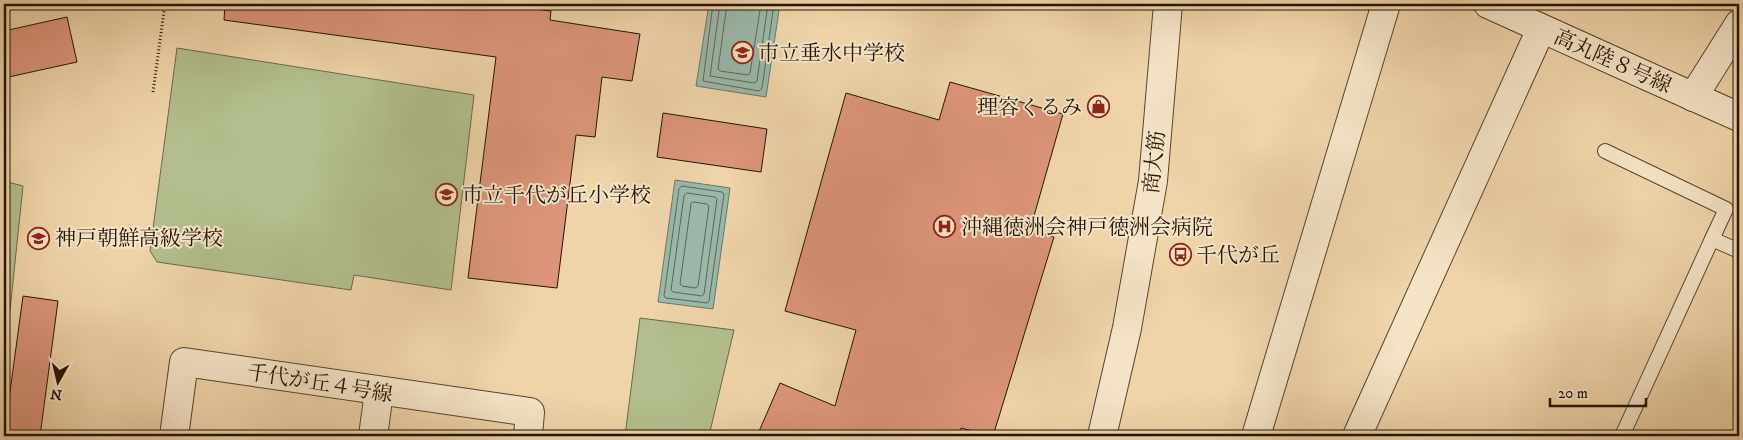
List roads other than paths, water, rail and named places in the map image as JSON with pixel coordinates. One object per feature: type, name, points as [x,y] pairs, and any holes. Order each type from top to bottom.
[{"type":"street","name":"商大筋","points":[[1100,435],[1127,328],[1153,181],[1168,4]]},
{"type":"street","points":[[1256,436],[1386,4]]},
{"type":"street","name":"高丸陸８号線","points":[[1488,4],[1517,10],[1541,29],[1739,117]]},
{"type":"street","points":[[1694,97],[1739,24]]},
{"type":"street","points":[[1357,436],[1541,29]]},
{"type":"street","name":"千代が丘４号線","points":[[174,436],[184,362],[379,392],[529,424]]},
{"type":"street","points":[[373,436],[379,392]]},
{"type":"lane","points":[[1605,151],[1726,209],[1622,436]]},
{"type":"lane","points":[[1712,239],[1739,251]]},
{"type":"water","points":[[709,4],[780,4],[766,97],[696,86]]},
{"type":"water","points":[[675,180],[730,188],[713,309],[658,302]]},
{"type":"place","name":"市立垂水中学校","points":[[742,53]]},
{"type":"place","name":"理容くるみ","points":[[1098,107]]},
{"type":"place","name":"市立千代が丘小学校","points":[[446,195]]},
{"type":"place","name":"沖縄徳洲会神戸徳洲会病院","points":[[945,227]]},
{"type":"place","name":"神戸朝鮮高級学校","points":[[39,238]]},
{"type":"place","name":"千代が丘","points":[[1180,255]]}]
